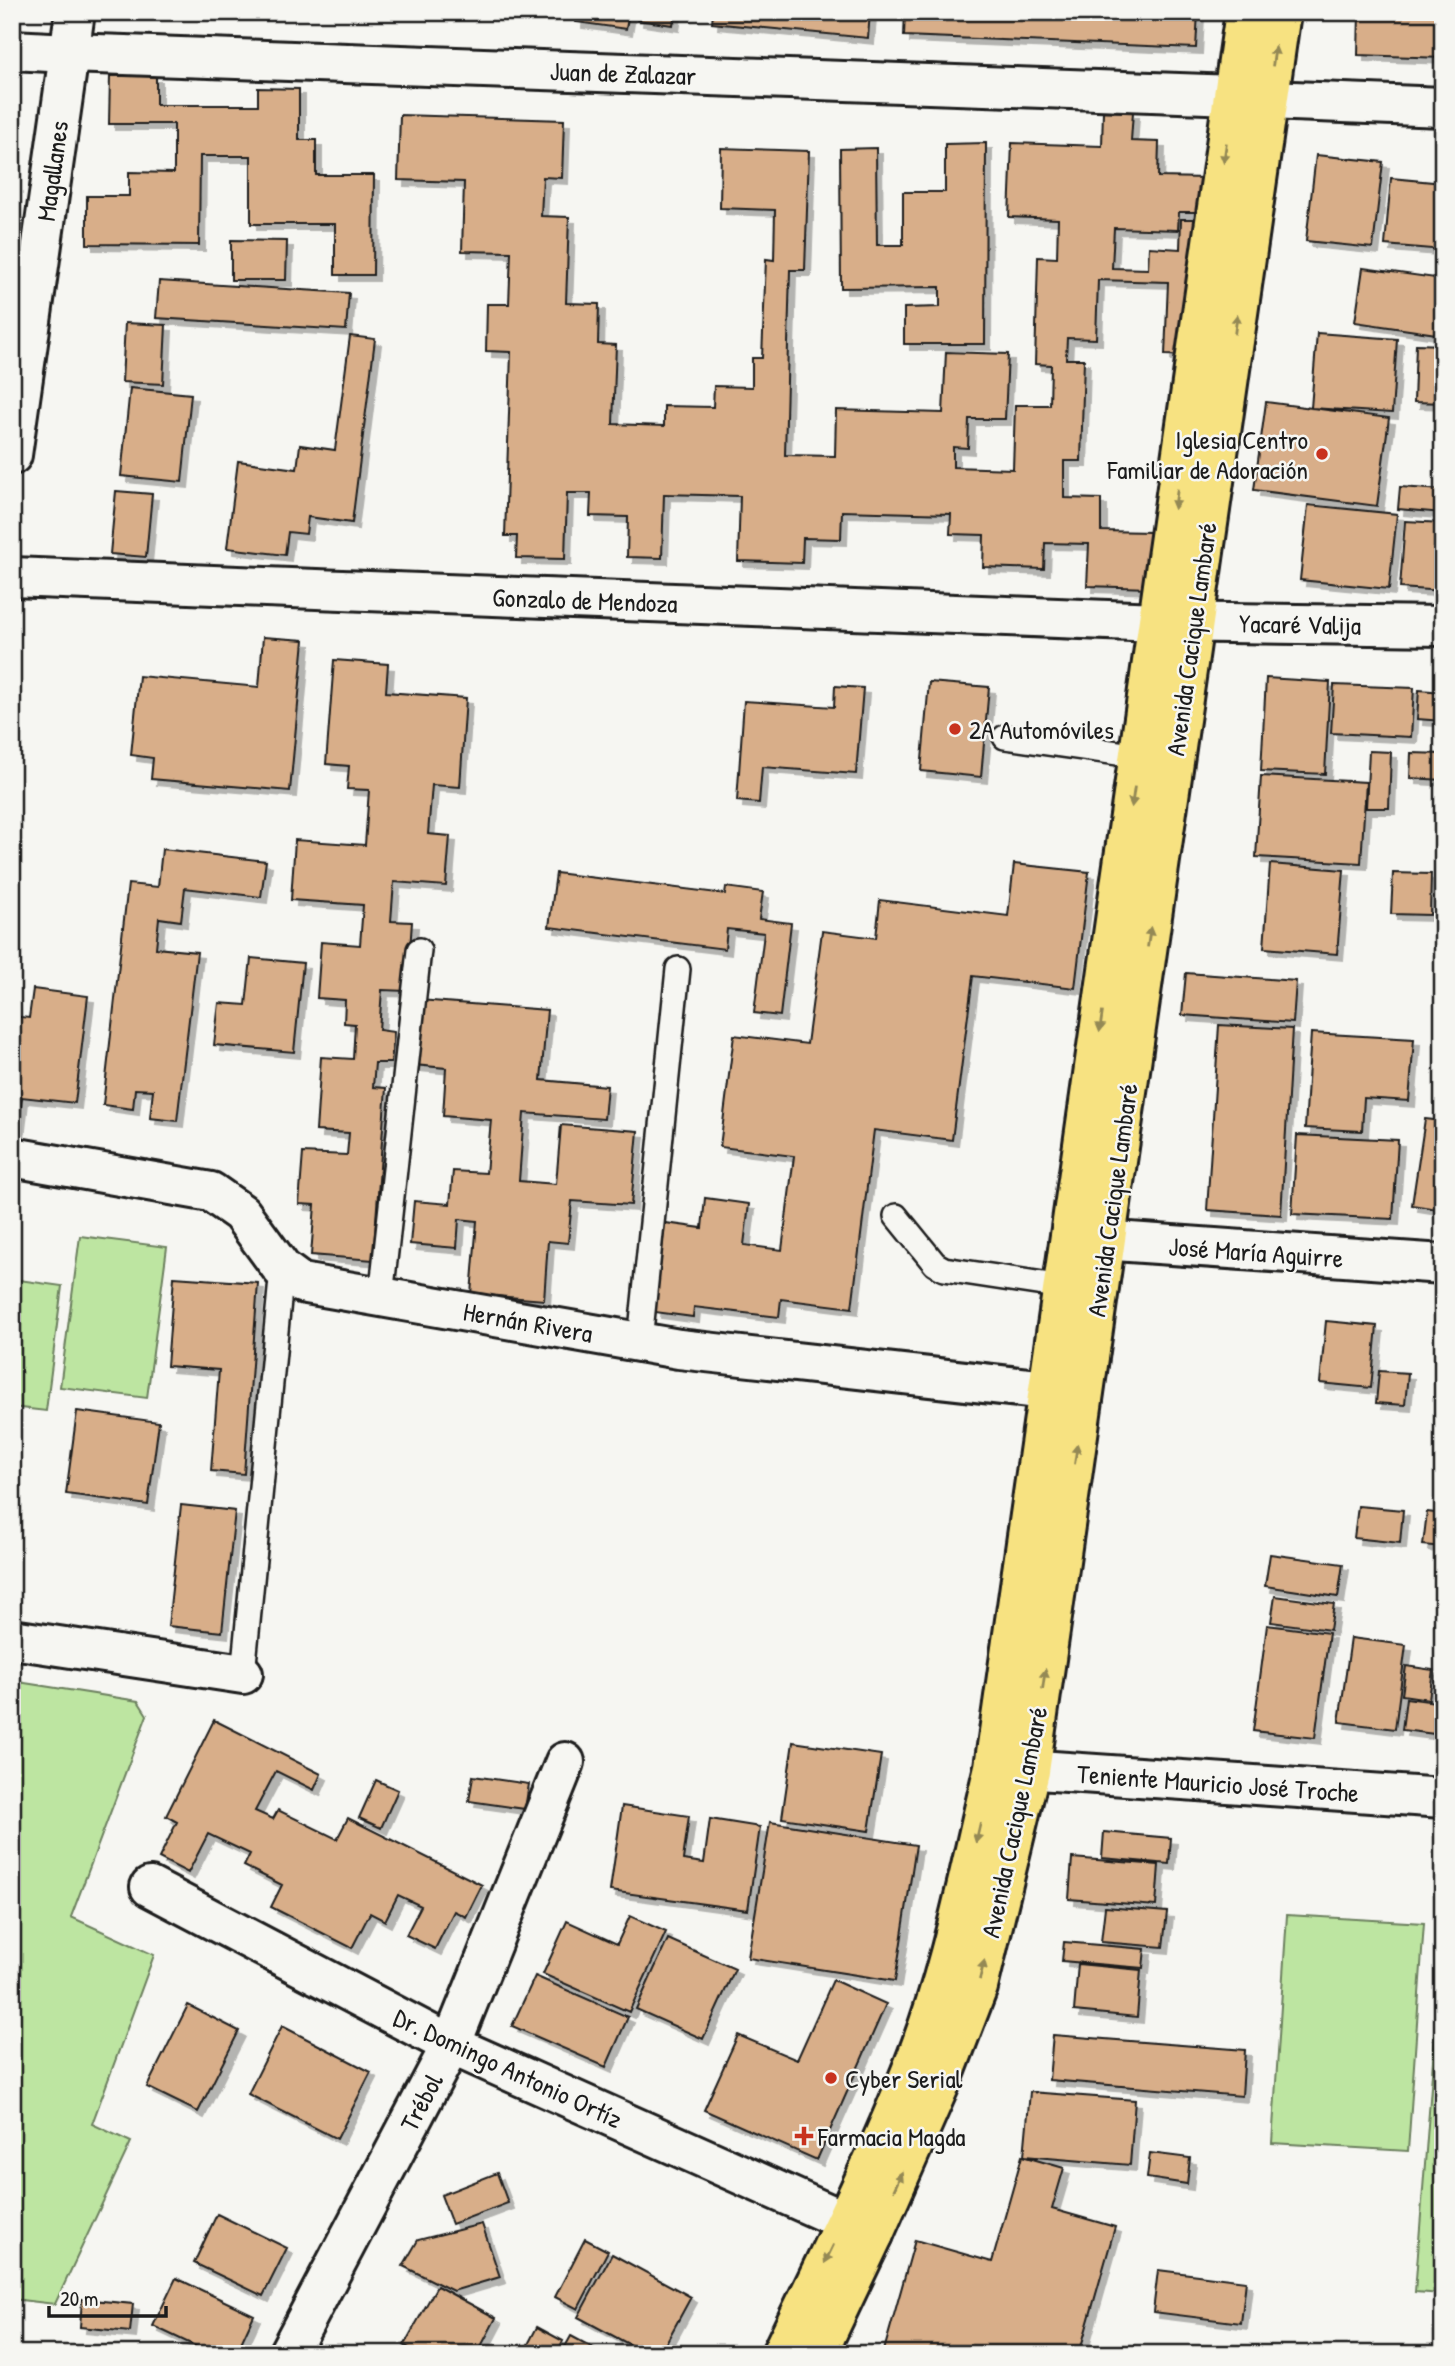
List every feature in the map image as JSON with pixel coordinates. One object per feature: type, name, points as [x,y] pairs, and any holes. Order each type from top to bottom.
[{"type":"main road","name":"Avenida Cacique Lambaré","points":[[1245,12],[1251,97]]},
{"type":"main road","name":"Avenida Cacique Lambaré","points":[[817,2354],[1012,1769],[1251,97],[1281,12]]},
{"type":"main road","name":"Avenida Cacique Lambaré","points":[[1066,1392],[1063,1287],[1088,1240],[1139,756],[1176,622]]},
{"type":"main road","name":"Avenida Cacique Lambaré","points":[[781,2354],[860,2227]]},
{"type":"street","name":"Magallanes","points":[[12,455],[75,12]]},
{"type":"street","name":"Juan de Zalazar","points":[[12,50],[1251,97],[1443,107]]},
{"type":"street","name":"Gonzalo de Mendoza","points":[[12,577],[1176,622]]},
{"type":"street","name":"Yacaré Valija","points":[[1176,622],[1443,626]]},
{"type":"street","name":"Hernán Rivera","points":[[12,1157],[211,1192],[242,1213],[282,1269],[301,1283],[679,1349],[1066,1392]]},
{"type":"street","name":"José María Aguirre","points":[[1088,1240],[1443,1264]]},
{"type":"street","points":[[12,1639],[243,1674]]},
{"type":"street","name":"Trébol","points":[[288,2354],[451,2045],[565,1762]]},
{"type":"street","name":"Teniente Mauricio José Troche","points":[[1012,1769],[1443,1798]]},
{"type":"street","name":"Dr. Domingo Antonio Ortíz","points":[[149,1887],[451,2045],[860,2227]]},
{"type":"lane","points":[[1005,737],[1139,756]]},
{"type":"lane","points":[[381,1297],[419,950]]},
{"type":"lane","points":[[640,1341],[678,969]]},
{"type":"lane","points":[[896,1216],[928,1256],[944,1269],[1063,1287]]},
{"type":"lane","points":[[243,1674],[282,1269]]},
{"type":"green space","points":[[80,1236],[167,1247],[147,1398],[60,1387]]},
{"type":"green space","points":[[12,1279],[62,1286],[46,1411],[12,1407]]},
{"type":"green space","points":[[12,1681],[138,1701],[147,1715],[71,1917],[154,1955],[92,2124],[131,2142],[55,2304],[12,2299]]},
{"type":"green space","points":[[1287,1915],[1424,1923],[1408,2151],[1272,2143]]},
{"type":"green space","points":[[1443,1932],[1443,2294],[1415,2292]]},
{"type":"building","points":[[577,12],[629,12],[626,29],[576,22]]},
{"type":"building","points":[[638,12],[675,12],[673,25],[637,20]]},
{"type":"building","points":[[713,12],[870,12],[868,38],[712,23]]},
{"type":"building","points":[[905,12],[1198,12],[1196,48],[904,36]]},
{"type":"building","points":[[1359,12],[1443,12],[1443,58],[1358,55]]},
{"type":"building","points":[[110,76],[156,76],[156,105],[258,105],[258,88],[299,89],[299,140],[316,140],[316,175],[374,175],[373,275],[335,275],[335,224],[251,224],[251,156],[200,156],[199,245],[87,244],[87,196],[129,196],[129,172],[174,173],[174,124],[109,124]]},
{"type":"building","points":[[1103,111],[1133,112],[1131,141],[1159,142],[1158,177],[1207,178],[1206,212],[1179,212],[1178,230],[1114,228],[1112,268],[1148,269],[1149,247],[1180,249],[1181,219],[1196,219],[1192,356],[1165,355],[1168,282],[1098,280],[1096,339],[1067,338],[1066,359],[1084,359],[1081,461],[1064,461],[1064,498],[1101,499],[1101,531],[1152,532],[1150,588],[1087,586],[1089,544],[1045,543],[1044,569],[983,567],[984,535],[950,534],[951,514],[842,511],[841,539],[803,538],[802,563],[738,561],[740,496],[664,494],[662,558],[627,557],[628,517],[590,516],[591,493],[567,493],[565,559],[516,558],[517,536],[505,536],[511,352],[486,351],[487,304],[509,304],[511,252],[462,251],[464,182],[398,180],[400,115],[564,120],[562,178],[543,177],[541,216],[569,217],[566,303],[599,304],[598,344],[616,345],[613,424],[664,426],[664,406],[713,407],[714,386],[752,387],[752,358],[762,358],[766,259],[774,260],[775,210],[720,208],[721,148],[809,151],[805,270],[790,270],[785,455],[835,456],[836,410],[943,413],[946,352],[1008,354],[1005,419],[969,419],[968,448],[953,447],[953,467],[1013,469],[1015,405],[1050,405],[1051,365],[1035,364],[1038,257],[1057,258],[1058,219],[1009,217],[1012,143],[1102,146]]},
{"type":"building","points":[[986,143],[985,344],[904,344],[904,308],[940,307],[940,287],[841,288],[840,149],[876,148],[877,245],[903,245],[903,192],[945,192],[945,144]]},
{"type":"building","points":[[1316,155],[1383,162],[1373,248],[1306,241]]},
{"type":"building","points":[[1391,178],[1443,183],[1443,250],[1385,245]]},
{"type":"building","points":[[231,240],[287,241],[286,280],[231,280]]},
{"type":"building","points":[[1363,268],[1443,279],[1443,335],[1355,322]]},
{"type":"building","points":[[159,281],[349,293],[346,330],[156,318]]},
{"type":"building","points":[[125,323],[166,325],[163,384],[122,382]]},
{"type":"building","points":[[1317,333],[1397,339],[1392,413],[1311,408]]},
{"type":"building","points":[[350,336],[375,339],[352,523],[308,517],[306,534],[288,532],[285,555],[227,548],[238,461],[297,469],[300,445],[335,450]]},
{"type":"building","points":[[1416,344],[1443,345],[1443,403],[1414,402]]},
{"type":"building","points":[[130,388],[191,394],[182,482],[121,476]]},
{"type":"building","name":"Iglesia Centro Familiar de Adoración","points":[[1266,402],[1389,418],[1377,506],[1254,490]]},
{"type":"building","points":[[1400,487],[1443,490],[1443,513],[1398,509]]},
{"type":"building","points":[[116,491],[152,494],[146,557],[110,554]]},
{"type":"building","points":[[1308,505],[1397,514],[1389,589],[1300,580]]},
{"type":"building","points":[[1405,521],[1443,523],[1443,591],[1400,588]]},
{"type":"building","points":[[263,637],[304,640],[290,791],[151,779],[153,758],[131,755],[139,676],[259,687]]},
{"type":"building","points":[[334,660],[388,664],[386,692],[466,698],[460,787],[432,785],[428,834],[450,836],[446,886],[394,882],[391,921],[412,922],[407,991],[382,990],[379,1030],[394,1032],[391,1063],[375,1063],[373,1087],[386,1088],[373,1260],[311,1255],[315,1205],[299,1204],[303,1153],[347,1155],[349,1133],[316,1131],[321,1057],[353,1059],[355,1024],[344,1023],[345,1000],[317,998],[321,942],[360,945],[363,905],[291,900],[295,840],[365,845],[369,790],[347,789],[349,766],[326,764]]},
{"type":"building","points":[[1266,678],[1330,682],[1325,774],[1261,771]]},
{"type":"building","name":"2A Automóviles","points":[[929,682],[989,687],[981,777],[921,771]]},
{"type":"building","points":[[1334,685],[1414,688],[1411,737],[1331,733]]},
{"type":"building","points":[[835,686],[863,688],[856,774],[762,767],[759,803],[737,801],[744,701],[834,707]]},
{"type":"building","points":[[1419,690],[1443,692],[1443,721],[1417,719]]},
{"type":"building","points":[[1369,751],[1391,752],[1389,808],[1366,808]]},
{"type":"building","points":[[1411,753],[1443,754],[1443,780],[1410,778]]},
{"type":"building","points":[[1261,776],[1366,782],[1361,863],[1256,857]]},
{"type":"building","points":[[162,849],[266,861],[261,897],[185,888],[181,921],[159,918],[156,948],[197,952],[177,1121],[150,1118],[153,1090],[135,1089],[133,1109],[103,1105],[128,884],[158,887]]},
{"type":"building","points":[[1014,864],[1089,872],[1075,988],[973,976],[952,1140],[874,1130],[852,1308],[781,1299],[779,1317],[694,1307],[693,1317],[655,1312],[665,1223],[702,1228],[705,1198],[749,1204],[744,1245],[782,1250],[794,1156],[720,1147],[734,1035],[807,1044],[822,931],[876,938],[880,900],[1008,916]]},
{"type":"building","points":[[1270,864],[1344,870],[1337,954],[1264,948]]},
{"type":"building","points":[[556,873],[725,894],[726,887],[763,892],[759,919],[791,923],[780,1016],[754,1013],[764,933],[727,929],[725,949],[549,927]]},
{"type":"building","points":[[1393,873],[1431,874],[1430,915],[1391,914]]},
{"type":"building","points":[[251,958],[303,963],[294,1052],[214,1045],[219,1003],[246,1005]]},
{"type":"building","points":[[1186,973],[1296,981],[1293,1023],[1182,1015]]},
{"type":"building","points":[[33,989],[88,996],[75,1103],[22,1097],[18,1133],[12,1132],[12,1016],[29,1018]]},
{"type":"building","points":[[419,1000],[547,1010],[541,1080],[607,1086],[604,1119],[524,1113],[519,1181],[556,1184],[561,1125],[638,1131],[631,1205],[572,1201],[568,1243],[548,1241],[544,1300],[471,1294],[477,1221],[459,1219],[457,1248],[410,1244],[414,1201],[450,1204],[453,1171],[486,1173],[491,1120],[443,1116],[446,1068],[414,1065]]},
{"type":"building","points":[[1219,1025],[1292,1029],[1281,1215],[1207,1210]]},
{"type":"building","points":[[1311,1033],[1414,1039],[1409,1101],[1364,1098],[1362,1131],[1305,1128]]},
{"type":"building","points":[[1425,1119],[1443,1121],[1443,1210],[1412,1205]]},
{"type":"building","points":[[1297,1135],[1398,1140],[1393,1219],[1292,1214]]},
{"type":"building","points":[[174,1277],[258,1283],[244,1474],[211,1471],[219,1370],[167,1366]]},
{"type":"building","points":[[1326,1321],[1377,1326],[1371,1388],[1320,1383]]},
{"type":"building","points":[[1379,1371],[1408,1373],[1405,1405],[1376,1403]]},
{"type":"building","points":[[1443,1393],[1443,1465],[1436,1464]]},
{"type":"building","points":[[77,1411],[159,1422],[148,1505],[66,1494]]},
{"type":"building","points":[[181,1505],[235,1511],[222,1632],[168,1626]]},
{"type":"building","points":[[1358,1506],[1403,1510],[1400,1543],[1354,1538]]},
{"type":"building","points":[[1427,1512],[1443,1514],[1443,1547],[1423,1545]]},
{"type":"building","points":[[1270,1554],[1343,1564],[1338,1597],[1265,1586]]},
{"type":"building","points":[[1275,1596],[1334,1604],[1330,1630],[1271,1622]]},
{"type":"building","points":[[1267,1625],[1329,1633],[1315,1738],[1253,1731]]},
{"type":"building","points":[[1351,1638],[1406,1645],[1395,1729],[1339,1722]]},
{"type":"building","points":[[1406,1666],[1433,1670],[1429,1699],[1402,1695]]},
{"type":"building","points":[[1406,1698],[1443,1703],[1443,1735],[1402,1730]]},
{"type":"building","points":[[214,1720],[321,1774],[314,1790],[276,1771],[255,1811],[273,1819],[278,1810],[337,1839],[348,1818],[482,1885],[466,1917],[454,1911],[435,1949],[406,1935],[421,1906],[398,1895],[385,1921],[370,1913],[352,1948],[271,1907],[282,1885],[244,1866],[250,1854],[208,1834],[188,1873],[159,1858],[177,1822],[166,1816]]},
{"type":"building","points":[[793,1742],[881,1755],[869,1831],[782,1818]]},
{"type":"building","points":[[473,1776],[529,1784],[525,1809],[469,1801]]},
{"type":"building","points":[[376,1780],[398,1790],[381,1828],[359,1818]]},
{"type":"building","points":[[622,1806],[689,1816],[683,1860],[704,1863],[710,1819],[760,1827],[748,1910],[610,1891]]},
{"type":"building","points":[[770,1822],[916,1845],[895,1981],[748,1958]]},
{"type":"building","points":[[1104,1832],[1171,1838],[1169,1864],[1102,1858]]},
{"type":"building","points":[[1072,1858],[1159,1865],[1156,1906],[1069,1899]]},
{"type":"building","points":[[1105,1907],[1167,1912],[1163,1947],[1101,1942]]},
{"type":"building","points":[[630,1916],[666,1932],[629,2012],[543,1974],[567,1921],[617,1944]]},
{"type":"building","points":[[668,1939],[735,1969],[703,2039],[636,2009]]},
{"type":"building","points":[[1064,1942],[1145,1949],[1143,1968],[1062,1961]]},
{"type":"building","points":[[1078,1964],[1141,1970],[1137,2017],[1074,2011]]},
{"type":"building","points":[[535,1976],[628,2017],[606,2067],[512,2026]]},
{"type":"building","points":[[833,1980],[886,2004],[817,2160],[704,2110],[738,2035],[797,2060]]},
{"type":"building","points":[[188,2005],[239,2031],[198,2112],[147,2087]]},
{"type":"building","points":[[282,2026],[371,2072],[337,2139],[248,2094]]},
{"type":"building","points":[[1053,2035],[1245,2050],[1242,2096],[1049,2080]]},
{"type":"building","points":[[1030,2092],[1135,2100],[1130,2165],[1024,2156]]},
{"type":"building","points":[[1150,2153],[1190,2158],[1187,2184],[1147,2178]]},
{"type":"building","points":[[1022,2156],[1064,2168],[1052,2209],[1115,2227],[1079,2354],[883,2354],[915,2240],[992,2262]]},
{"type":"building","points":[[497,2173],[508,2203],[452,2224],[441,2195]]},
{"type":"building","points":[[217,2214],[287,2248],[263,2296],[194,2263]]},
{"type":"building","points":[[482,2224],[500,2277],[453,2291],[403,2266],[418,2240]]},
{"type":"building","points":[[585,2239],[608,2251],[578,2309],[555,2297]]},
{"type":"building","points":[[612,2254],[691,2297],[660,2354],[647,2354],[578,2317]]},
{"type":"building","points":[[1158,2270],[1246,2281],[1241,2323],[1153,2312]]},
{"type":"building","points":[[176,2278],[254,2315],[236,2354],[212,2354],[153,2326]]},
{"type":"building","points":[[437,2286],[496,2318],[477,2354],[420,2354],[404,2345]]},
{"type":"building","points":[[82,2299],[133,2304],[130,2332],[80,2327]]},
{"type":"building","points":[[537,2327],[563,2341],[556,2354],[523,2354]]},
{"type":"building","points":[[571,2336],[601,2352],[600,2354],[561,2354]]},
{"type":"place","name":"Iglesia Centro Familiar de Adoración","points":[[1322,454]]},
{"type":"place","name":"2A Automóviles","points":[[955,729]]},
{"type":"place","name":"Cyber Serial","points":[[831,2078]]},
{"type":"place","name":"Farmacia Magda","points":[[804,2136]]}]
